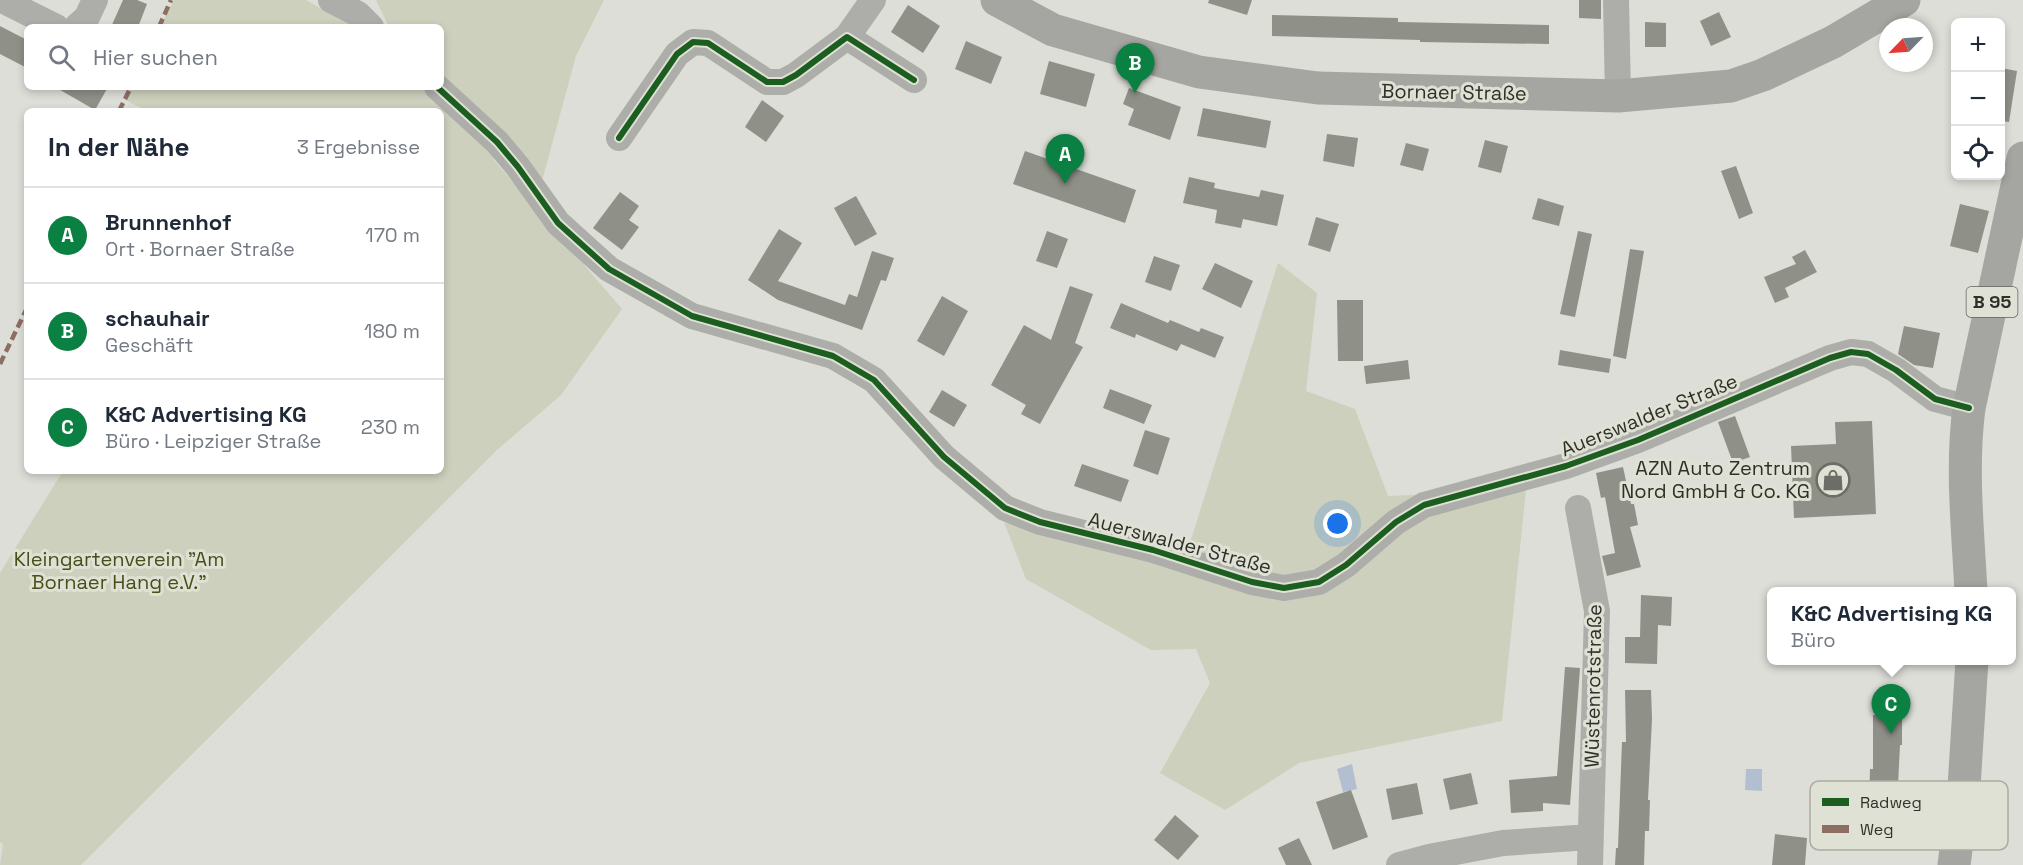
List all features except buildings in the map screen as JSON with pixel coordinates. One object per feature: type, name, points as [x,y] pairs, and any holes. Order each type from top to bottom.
[{"type":"main road","name":"Bornaer Straße","points":[[1007,3],[1053,30],[1199,72],[1318,88],[1618,96],[1731,86],[1753,79],[1833,42],[1905,0]]},
{"type":"main road","name":"B 95","points":[[1971,587],[1965,458],[1969,408],[2019,202],[2023,158]]},
{"type":"main road","points":[[1964,781],[1972,665]]},
{"type":"main road","points":[[1954,865],[1956,850]]},
{"type":"street","points":[[2,0],[50,24]]},
{"type":"street","points":[[79,24],[87,17],[95,0]]},
{"type":"street","points":[[331,0],[364,14]]},
{"type":"street","points":[[619,138],[677,54],[693,42],[708,43],[767,82],[783,82],[847,37],[873,0]]},
{"type":"street","points":[[1616,0],[1618,96]]},
{"type":"street","points":[[847,37],[914,80]]},
{"type":"street","name":"Auerswalder Straße","points":[[440,90],[497,142],[558,222],[609,269],[692,316],[833,356],[874,380],[944,458],[1005,508],[1040,522],[1153,550],[1252,582],[1284,588],[1319,582],[1346,565],[1396,522],[1424,505],[1566,466],[1638,440],[1830,358],[1851,352],[1868,354],[1896,370],[1935,399],[1969,408]]},
{"type":"street","name":"Wüstenrotstraße","points":[[1578,508],[1597,611],[1590,865]]},
{"type":"street","points":[[1399,865],[1503,843],[1590,837]]},
{"type":"green space","points":[[174,0],[306,0],[334,16],[358,14],[368,24],[162,24]]},
{"type":"green space","name":"Kleingartenverein \"Am Bornaer Hang e.V.\"","points":[[376,0],[604,0],[576,56],[542,181],[497,143],[493,159],[622,309],[561,395],[498,449],[81,865],[0,865],[3,844],[0,842],[0,573],[61,474],[444,474],[444,108],[141,108],[125,100],[130,90],[444,90],[444,24],[388,24]]},
{"type":"green space","points":[[1278,263],[1317,293],[1306,391],[1355,409],[1388,496],[1526,490],[1502,721],[1299,763],[1225,810],[1160,773],[1210,683],[1196,649],[1151,650],[1026,579],[1004,522],[1183,565]]},
{"type":"water","points":[[1352,764],[1357,789],[1343,792],[1337,769]]},
{"type":"water","points":[[1746,769],[1762,769],[1762,791],[1745,790]]},
{"type":"marked path","points":[[160,24],[171,0]]},
{"type":"marked path","points":[[120,108],[130,90]]},
{"type":"marked path","points":[[0,364],[24,314]]},
{"type":"cycle path","points":[[619,138],[677,54],[693,42],[708,43],[767,82],[783,82],[847,37],[914,80]]},
{"type":"cycle path","points":[[440,90],[497,142],[558,223],[609,269],[692,316],[833,356],[874,380],[944,457],[1005,508],[1040,522],[1153,550],[1252,582],[1284,588],[1319,582],[1346,565],[1396,522],[1424,505],[1566,466],[1638,440],[1830,358],[1851,352],[1868,354],[1896,370],[1935,399],[1969,408]]},
{"type":"place","name":"schauhair","points":[[1135,93]]},
{"type":"place","name":"Brunnenhof","points":[[1065,184]]},
{"type":"place","name":"AZN Auto Zentrum Nord GmbH & Co. KG","points":[[1833,480]]},
{"type":"place","name":"K&C Advertising KG","points":[[1891,734]]}]
